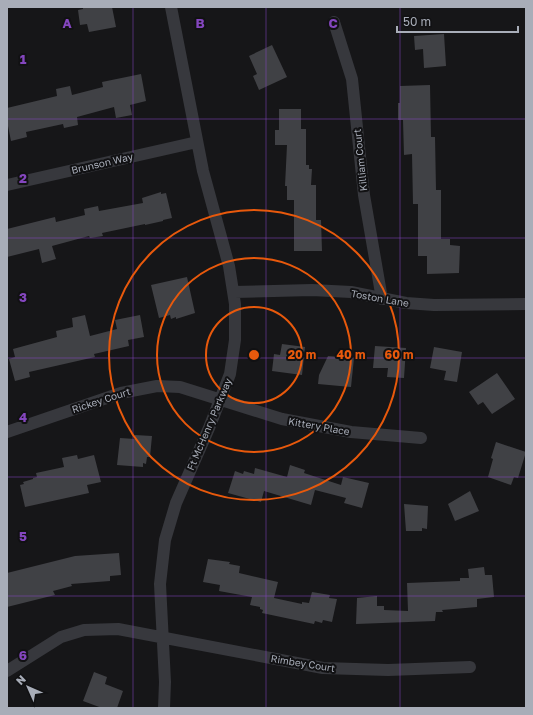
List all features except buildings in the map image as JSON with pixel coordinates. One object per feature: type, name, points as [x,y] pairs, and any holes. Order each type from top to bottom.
[{"type":"street","name":"Ft McHenry Parkway","points":[[164,708],[163,636],[160,584],[165,540],[176,503],[221,400],[233,360],[235,340],[234,292],[229,266],[197,142],[171,7]]},
{"type":"street","name":"Killiam Court","points":[[334,22],[352,78],[364,195],[382,299]]},
{"type":"street","name":"Brunson Way","points":[[7,185],[197,142]]},
{"type":"street","name":"Toston Lane","points":[[234,292],[312,290],[351,292],[382,299],[434,305],[526,304]]},
{"type":"street","name":"Rickey Court","points":[[7,432],[135,389],[157,386],[180,387],[221,400]]},
{"type":"street","name":"Kittery Place","points":[[221,400],[282,419],[351,432],[421,438]]},
{"type":"street","name":"Rimbey Court","points":[[7,671],[61,637],[84,630],[118,628],[323,668],[388,670],[470,667]]}]
